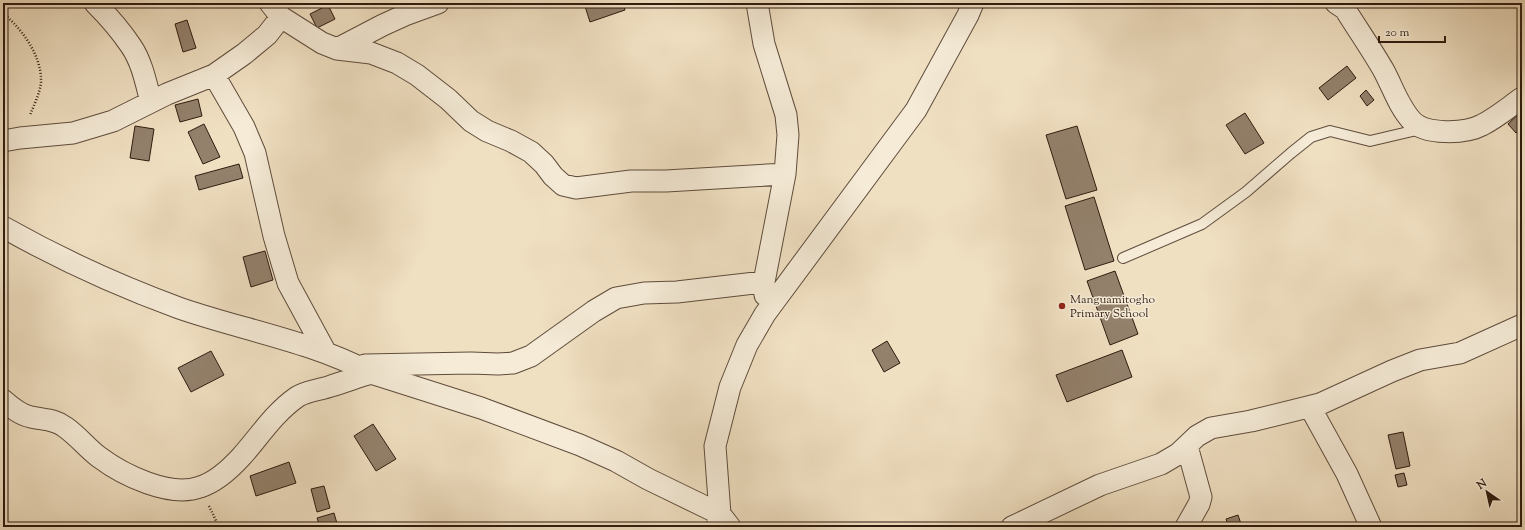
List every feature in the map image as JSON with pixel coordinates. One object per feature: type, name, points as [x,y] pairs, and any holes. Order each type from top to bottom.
[{"type":"street","points":[[95,3],[132,47],[144,76],[151,102]]},
{"type":"street","points":[[338,49],[389,22],[438,3]]},
{"type":"street","points":[[757,3],[764,44],[786,115],[788,135],[785,174],[764,282],[765,314]]},
{"type":"street","points":[[722,523],[715,446],[730,387],[747,345],[765,314],[916,110],[968,16],[973,3]]},
{"type":"street","points":[[1336,3],[1345,9],[1383,69],[1403,109],[1413,122],[1424,129],[1443,132],[1481,126],[1522,98]]},
{"type":"street","points":[[12,139],[73,133],[112,121],[151,102],[214,75],[244,54],[266,35],[275,10],[322,43],[338,49],[371,53],[397,62],[431,85],[472,121],[487,131],[511,141],[531,152],[563,185],[576,188],[631,181],[666,181],[785,174]]},
{"type":"street","points":[[214,75],[244,127],[256,154],[274,236],[288,283],[326,353]]},
{"type":"street","points":[[3,227],[40,248],[87,270],[179,308],[326,353],[364,369],[481,408],[580,445],[616,461],[648,478],[722,523]]},
{"type":"street","points":[[3,400],[14,410],[30,417],[48,419],[64,426],[115,469],[169,489],[185,490],[200,487],[218,478],[240,458],[284,408],[298,397],[364,369],[471,363],[513,363],[531,356],[594,311],[616,298],[644,293],[677,292],[764,282]]},
{"type":"street","points":[[1012,527],[1100,485],[1161,464],[1178,454],[1197,436],[1211,428],[1251,421],[1320,404],[1420,360],[1460,353],[1522,325]]},
{"type":"street","points":[[1310,407],[1347,474],[1371,527]]},
{"type":"street","points":[[1186,527],[1199,504],[1201,497],[1187,446]]},
{"type":"lane","points":[[1123,258],[1202,224],[1246,192],[1311,136],[1330,131],[1370,141],[1424,129]]},
{"type":"path","points":[[3,13],[23,34],[32,47],[40,68],[41,83],[36,99],[12,139]]},
{"type":"building","points":[[584,3],[623,3],[625,10],[590,22]]},
{"type":"building","points":[[328,5],[335,19],[317,28],[310,14]]},
{"type":"building","points":[[187,20],[196,48],[183,52],[175,24]]},
{"type":"building","points":[[1347,66],[1356,78],[1328,100],[1319,88]]},
{"type":"building","points":[[1366,90],[1374,100],[1367,106],[1360,96]]},
{"type":"building","points":[[198,99],[202,116],[180,122],[175,105]]},
{"type":"building","points":[[1522,111],[1522,128],[1516,133],[1508,124]]},
{"type":"building","points":[[1245,113],[1264,143],[1245,154],[1226,125]]},
{"type":"building","points":[[204,124],[220,157],[203,164],[188,132]]},
{"type":"building","points":[[135,126],[154,129],[149,161],[130,158]]},
{"type":"building","points":[[1077,126],[1097,190],[1066,199],[1046,135]]},
{"type":"building","points":[[239,164],[243,178],[199,190],[195,176]]},
{"type":"building","points":[[1094,197],[1114,261],[1085,270],[1065,206]]},
{"type":"building","points":[[265,251],[273,280],[251,287],[243,257]]},
{"type":"building","points":[[1115,271],[1138,334],[1110,345],[1087,281]]},
{"type":"building","points":[[887,341],[900,363],[884,372],[872,350]]},
{"type":"building","points":[[1122,350],[1132,377],[1067,402],[1056,375]]},
{"type":"building","points":[[211,351],[224,375],[191,392],[178,368]]},
{"type":"building","points":[[373,424],[396,459],[376,471],[354,436]]},
{"type":"building","points":[[1403,432],[1410,466],[1396,469],[1388,435]]},
{"type":"building","points":[[289,462],[296,483],[256,496],[250,476]]},
{"type":"building","points":[[1404,473],[1407,485],[1398,487],[1395,475]]},
{"type":"building","points":[[324,486],[330,508],[317,512],[311,489]]},
{"type":"building","points":[[334,513],[338,527],[320,527],[317,518]]},
{"type":"building","points":[[1238,515],[1242,527],[1229,527],[1226,519]]},
{"type":"place","name":"Manguamitogho Primary School","points":[[1062,306]]}]
